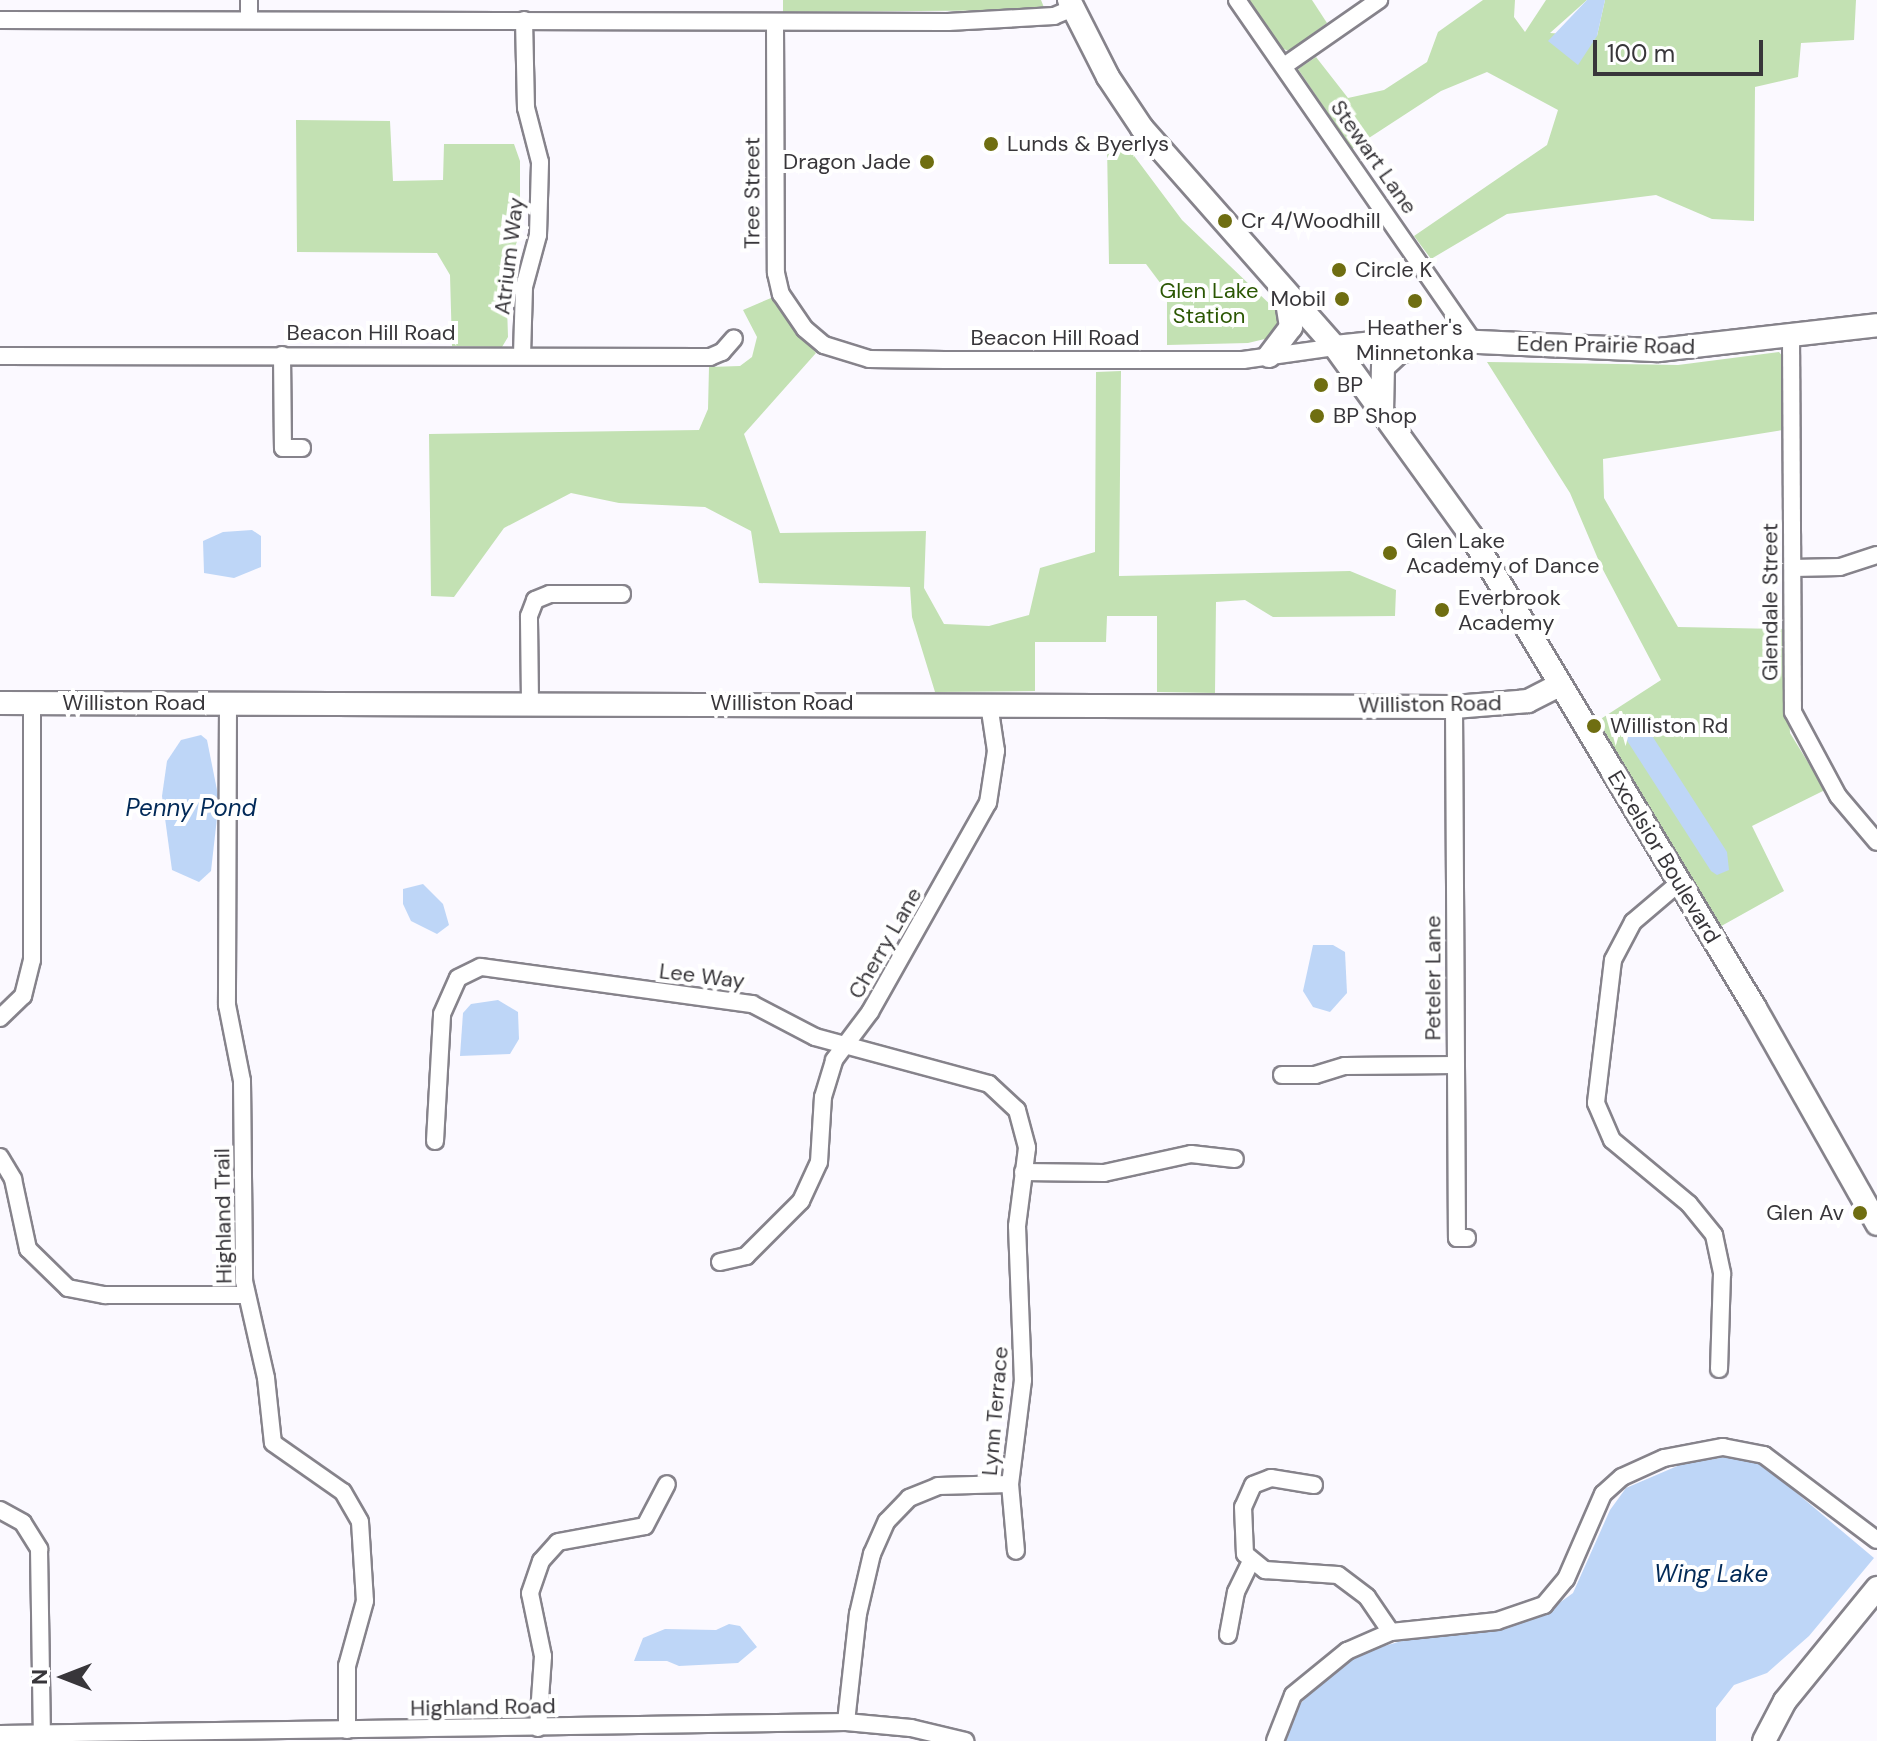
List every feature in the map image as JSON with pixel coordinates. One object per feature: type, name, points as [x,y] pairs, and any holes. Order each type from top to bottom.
[{"type":"main road","name":"Excelsior Boulevard","points":[[1071,4],[1142,128],[1335,347],[1481,550],[1874,1213]]},
{"type":"main road","points":[[1269,356],[1291,327],[1284,286]]},
{"type":"main road","name":"Eden Prairie Road","points":[[1335,347],[1446,340],[1659,350],[1877,325]]},
{"type":"main road","points":[[1382,414],[1380,378],[1389,360],[1399,352],[1446,340]]},
{"type":"main road","name":"Williston Road","points":[[0,703],[530,702],[1454,707],[1528,701],[1560,685]]},
{"type":"main road","points":[[1764,1741],[1814,1662],[1877,1588]]},
{"type":"street","points":[[249,0],[249,20]]},
{"type":"street","name":"Stewart Lane","points":[[1237,0],[1473,341]]},
{"type":"street","points":[[1284,66],[1379,0]]},
{"type":"street","points":[[0,20],[1012,21],[1054,16],[1071,4]]},
{"type":"street","name":"Atrium Way","points":[[522,355],[524,287],[538,235],[540,162],[526,108],[524,20]]},
{"type":"street","name":"Tree Street","points":[[775,23],[776,273],[781,294],[805,329],[824,345]]},
{"type":"street","name":"Glendale Street","points":[[1791,336],[1793,712],[1838,796],[1877,842]]},
{"type":"street","name":"Beacon Hill Road","points":[[0,356],[710,357],[722,352],[734,338]]},
{"type":"street","name":"Beacon Hill Road","points":[[824,345],[869,359],[1243,360],[1335,347]]},
{"type":"street","points":[[282,355],[283,448],[302,448]]},
{"type":"street","points":[[1793,568],[1840,567],[1877,555]]},
{"type":"street","points":[[530,702],[529,616],[535,600],[550,594],[622,594]]},
{"type":"street","points":[[0,1018],[23,996],[32,960],[32,703]]},
{"type":"street","name":"Highland Trail","points":[[228,703],[227,1005],[242,1081],[246,1295],[266,1378],[273,1443],[343,1492],[360,1522],[365,1601],[347,1666],[347,1730]]},
{"type":"street","name":"Cherry Lane","points":[[720,1262],[746,1256],[801,1201],[823,1146],[827,1081],[845,1043],[870,1012],[983,815],[996,751],[989,704]]},
{"type":"street","name":"Peteler Lane","points":[[1454,707],[1457,1238],[1467,1238]]},
{"type":"street","points":[[1680,882],[1633,922],[1613,960],[1596,1103],[1612,1140],[1689,1204],[1714,1235],[1722,1274],[1719,1369]]},
{"type":"street","name":"Lee Way","points":[[435,1141],[442,1014],[458,978],[481,967],[752,1004],[815,1037],[971,1076],[1005,1095],[1024,1129],[1017,1226]]},
{"type":"street","points":[[1282,1075],[1315,1075],[1345,1066],[1455,1065]]},
{"type":"street","points":[[1023,1172],[1104,1173],[1191,1154],[1235,1159]]},
{"type":"street","points":[[0,1157],[13,1179],[28,1249],[68,1288],[105,1295],[246,1295]]},
{"type":"street","name":"Lynn Terrace","points":[[1016,1551],[1010,1484],[1023,1380],[1017,1226]]},
{"type":"street","points":[[1275,1741],[1286,1709],[1302,1684],[1347,1651],[1391,1632],[1497,1621],[1532,1612],[1566,1579],[1591,1515],[1611,1485],[1646,1465],[1707,1449],[1735,1447],[1764,1455],[1877,1540]]},
{"type":"street","points":[[1314,1485],[1271,1478],[1253,1485],[1243,1507],[1242,1547],[1250,1563],[1265,1570],[1338,1575],[1367,1597],[1391,1632]]},
{"type":"street","points":[[538,1728],[543,1656],[530,1593],[541,1561],[558,1542],[645,1526],[667,1484]]},
{"type":"street","points":[[846,1722],[862,1592],[887,1521],[909,1498],[938,1486],[1010,1484]]},
{"type":"street","points":[[0,1510],[23,1523],[39,1549],[42,1733]]},
{"type":"street","points":[[1228,1635],[1236,1592],[1250,1563]]},
{"type":"street","name":"Highland Road","points":[[0,1734],[347,1730],[432,1735],[538,1728],[789,1733],[846,1722],[911,1728],[965,1741]]},
{"type":"green space","points":[[783,0],[1041,0],[1045,10],[783,12]]},
{"type":"green space","points":[[1246,0],[1312,0],[1327,23],[1289,51],[1281,48]]},
{"type":"green space","points":[[1483,0],[1515,0],[1514,17],[1525,32],[1546,0],[1587,0],[1550,33],[1597,36],[1605,0],[1856,0],[1854,40],[1801,43],[1798,77],[1755,87],[1754,221],[1712,219],[1656,195],[1507,214],[1431,259],[1414,236],[1547,145],[1558,110],[1487,72],[1441,91],[1352,149],[1298,69],[1316,57],[1348,98],[1384,90],[1427,62],[1438,32]]},
{"type":"green space","points":[[296,120],[390,121],[393,181],[443,180],[444,144],[514,144],[520,161],[520,232],[506,275],[508,337],[502,347],[452,346],[450,275],[437,253],[297,252]]},
{"type":"green space","name":"Glen Lake Station","points":[[1120,137],[1182,220],[1275,309],[1279,319],[1273,337],[1248,343],[1167,345],[1167,292],[1146,264],[1109,264],[1107,145]]},
{"type":"green space","points":[[771,298],[816,353],[744,434],[780,533],[926,531],[924,588],[944,624],[989,626],[1029,615],[1040,568],[1095,552],[1096,372],[1121,371],[1119,576],[1350,571],[1396,590],[1395,616],[1273,617],[1245,600],[1216,602],[1215,693],[1157,692],[1157,616],[1107,616],[1106,642],[1035,642],[1035,691],[935,692],[912,617],[910,587],[759,583],[751,531],[705,507],[619,503],[571,493],[504,528],[454,597],[431,596],[429,434],[699,430],[708,409],[709,367],[740,366],[752,357],[757,337],[743,310]]},
{"type":"green space","points":[[1779,352],[1784,358],[1783,430],[1603,459],[1604,498],[1678,627],[1785,629],[1790,733],[1825,790],[1752,826],[1784,891],[1716,929],[1596,722],[1661,680],[1601,566],[1570,493],[1487,362],[1678,365]]},
{"type":"water","points":[[1587,0],[1605,0],[1597,36],[1578,65],[1548,41]]},
{"type":"water","points":[[252,530],[261,536],[261,567],[234,578],[204,573],[203,541],[223,532]]},
{"type":"water","points":[[1631,716],[1640,717],[1727,852],[1729,870],[1717,875],[1711,871],[1626,739],[1623,720]]},
{"type":"water","name":"Penny Pond","points":[[201,735],[207,740],[219,800],[211,871],[199,882],[172,870],[162,796],[167,761],[181,740]]},
{"type":"water","points":[[423,884],[443,904],[449,925],[437,934],[411,921],[403,904],[403,889]]},
{"type":"water","points":[[1313,945],[1333,945],[1345,952],[1347,993],[1330,1012],[1313,1007],[1303,991]]},
{"type":"water","points":[[498,1000],[518,1012],[519,1039],[510,1054],[460,1056],[463,1013],[471,1004]]},
{"type":"water","name":"Wing Lake","points":[[1726,1457],[1761,1463],[1874,1558],[1809,1636],[1767,1673],[1734,1685],[1716,1708],[1716,1741],[1286,1741],[1298,1706],[1330,1673],[1360,1653],[1433,1632],[1507,1626],[1540,1617],[1573,1593],[1610,1510],[1626,1488],[1682,1464]]},
{"type":"water","points":[[729,1624],[740,1626],[757,1647],[738,1663],[679,1666],[667,1661],[634,1661],[643,1638],[665,1629],[716,1630]]},
{"type":"place","name":"Lunds & Byerlys","points":[[991,144]]},
{"type":"place","name":"Dragon Jade","points":[[927,162]]},
{"type":"place","name":"Cr 4/Woodhill","points":[[1225,221]]},
{"type":"place","name":"Circle K","points":[[1339,270]]},
{"type":"place","name":"Mobil","points":[[1342,299]]},
{"type":"place","name":"Heather's Minnetonka","points":[[1415,301]]},
{"type":"place","name":"BP","points":[[1321,385]]},
{"type":"place","name":"BP Shop","points":[[1317,416]]},
{"type":"place","name":"Glen Lake Academy of Dance","points":[[1390,553]]},
{"type":"place","name":"Everbrook Academy","points":[[1442,610]]},
{"type":"place","name":"Williston Rd","points":[[1594,726]]},
{"type":"place","name":"Glen Av","points":[[1860,1213]]}]
